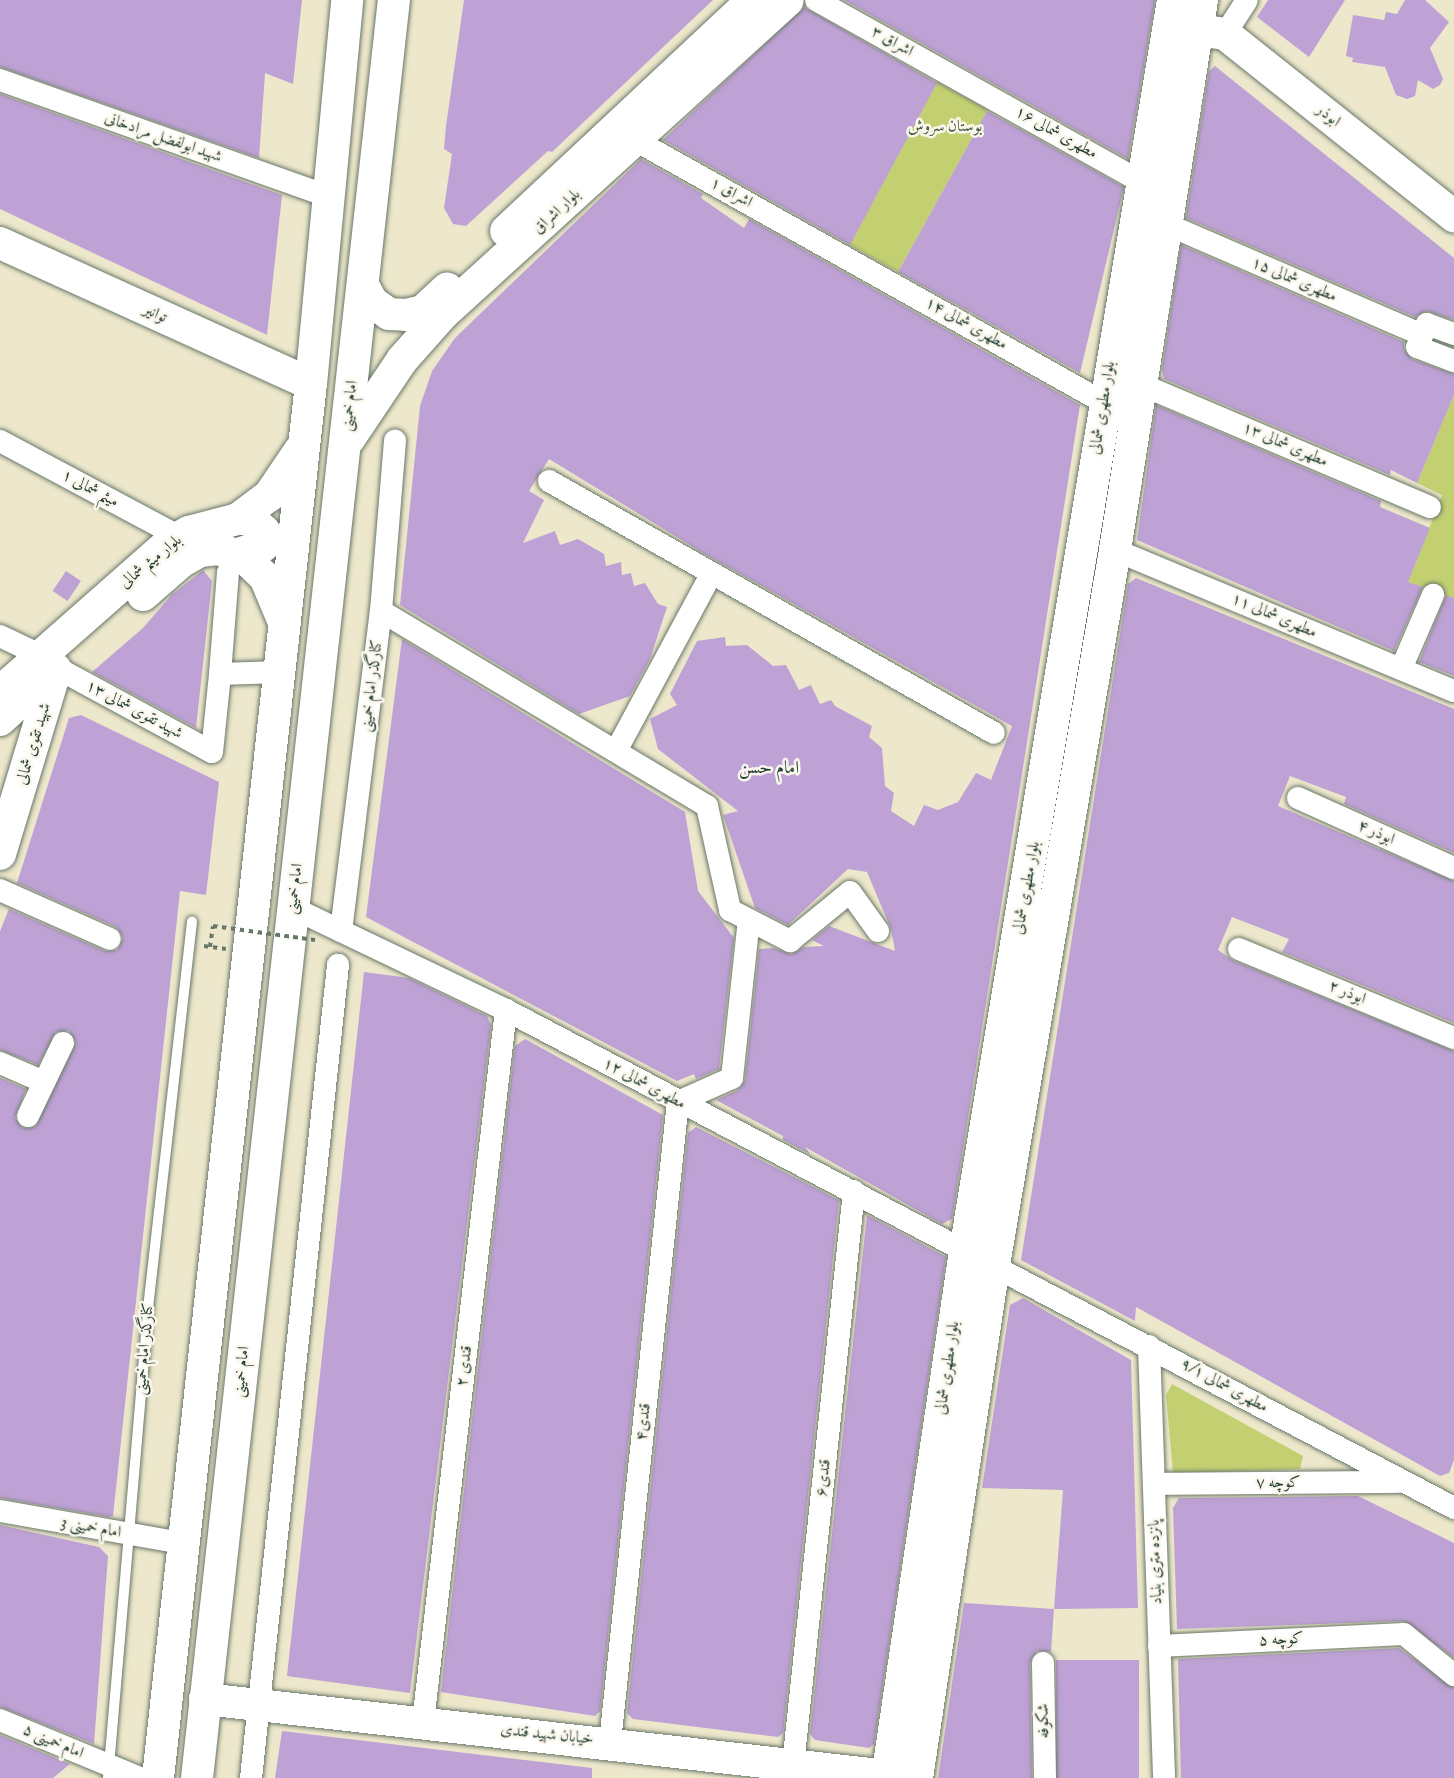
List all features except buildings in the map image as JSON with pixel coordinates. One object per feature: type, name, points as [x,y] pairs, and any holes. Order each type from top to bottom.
[{"type":"street","points":[[158,1778],[304,444],[347,0]]},
{"type":"street","name":"امام خمینی","points":[[197,1778],[347,442],[394,0]]},
{"type":"street","name":"بلوار اشراق","points":[[347,442],[402,360],[443,314],[625,134],[753,0]]},
{"type":"street","name":"بلوار اشراق","points":[[363,285],[372,302],[389,314],[423,311],[625,134],[788,0]]},
{"type":"street","name":"اشراق ۳","points":[[816,0],[967,84]]},
{"type":"street","name":"بلوار مطهری شمالی","points":[[897,1777],[965,1251],[1045,784],[1104,402],[1144,183],[1173,0]]},
{"type":"street","points":[[1208,21],[1247,0]]},
{"type":"street","name":"بلوار مطهری شمالی","points":[[897,1777],[994,1264],[1114,550],[1166,224],[1208,21]]},
{"type":"street","name":"ابوذر","points":[[1208,21],[1454,216]]},
{"type":"street","name":"شهید ابولفضل مرادخانی","points":[[0,80],[327,196]]},
{"type":"street","name":"مطهری شمالی ۱۶","points":[[967,84],[1144,183]]},
{"type":"street","name":"اشراق ۱","points":[[625,134],[828,246]]},
{"type":"street","name":"مطهری شمالی ۱۵","points":[[1166,224],[1422,335]]},
{"type":"street","name":"توانیر","points":[[0,243],[310,384]]},
{"type":"street","name":"مطهری شمالی ۱۴","points":[[828,246],[1104,402]]},
{"type":"street","points":[[1454,334],[1427,324],[1417,347],[1454,361]]},
{"type":"street","name":"مطهری شمالی ۱۳","points":[[1140,384],[1430,507]]},
{"type":"street","name":"میثم شمالی ۱","points":[[0,441],[180,537]]},
{"type":"street","name":"کنارگذر امام خمینی","points":[[341,931],[381,611],[395,441]]},
{"type":"street","name":"بلوار میثم شمالی","points":[[0,720],[49,662],[180,537],[239,518],[278,486],[304,444]]},
{"type":"street","points":[[549,481],[994,733]]},
{"type":"street","points":[[233,563],[263,546],[264,531],[253,521],[239,518]]},
{"type":"street","name":"بلوار میثم شمالی","points":[[0,692],[49,662],[181,562],[200,551],[218,549],[233,563]]},
{"type":"street","name":"مطهری شمالی ۱۱","points":[[1114,550],[1454,691]]},
{"type":"street","points":[[233,563],[265,577],[283,621]]},
{"type":"street","points":[[233,563],[220,674],[279,672]]},
{"type":"street","points":[[616,751],[712,573]]},
{"type":"street","points":[[1401,669],[1433,595]]},
{"type":"street","points":[[381,611],[707,806],[730,910],[790,941],[850,892],[878,931]]},
{"type":"street","name":"شهید تقوی شمالی ۱۳","points":[[0,636],[212,752],[220,674]]},
{"type":"street","name":"شهید تقوی شمالی","points":[[0,854],[49,662]]},
{"type":"street","name":"ابوذر ۴","points":[[1298,798],[1454,868]]},
{"type":"street","points":[[0,890],[110,939]]},
{"type":"street","name":"مطهری شمالی ۱۲","points":[[293,908],[506,1010],[678,1102],[994,1264]]},
{"type":"street","points":[[678,1102],[732,1078],[749,920]]},
{"type":"street","name":"ابوذر ۲","points":[[1239,949],[1454,1038]]},
{"type":"street","points":[[251,1778],[338,965]]},
{"type":"street","name":"قندی ۲","points":[[423,1722],[506,1010]]},
{"type":"street","points":[[28,1116],[63,1043]]},
{"type":"street","points":[[0,1063],[44,1082]]},
{"type":"street","name":"قندی۴","points":[[610,1742],[678,1102]]},
{"type":"street","name":"قندی۶","points":[[793,1766],[855,1191]]},
{"type":"street","name":"مطهری شمالی ۹/۱","points":[[994,1264],[1454,1508]]},
{"type":"street","name":"پانزده متری بنیاد","points":[[1149,1346],[1164,1778]]},
{"type":"street","name":"کوچه ۷","points":[[1154,1484],[1402,1482]]},
{"type":"street","name":"امام خمینی 3","points":[[0,1511],[182,1543]]},
{"type":"street","name":"کوچه ۵","points":[[1159,1646],[1404,1634],[1454,1675]]},
{"type":"street","name":"شکوفه","points":[[1043,1663],[1045,1778]]},
{"type":"street","name":"خیابان شهید قندی","points":[[206,1699],[610,1742],[897,1777]]},
{"type":"street","name":"امام خمینی ۵","points":[[0,1720],[108,1772],[140,1778]]},
{"type":"lane","name":"کنارگذر امام خمینی","points":[[108,1772],[148,1308],[192,921]]},
{"type":"path","points":[[210,947],[213,926],[315,940]]},
{"type":"path","points":[[189,945],[248,951]]},
{"type":"green space","name":"بوستان سروش","points":[[937,82],[988,110],[898,272],[847,244]]},
{"type":"green space","points":[[1454,395],[1454,598],[1408,582],[1442,495],[1417,483]]},
{"type":"green space","points":[[1172,1384],[1303,1456],[1300,1469],[1173,1473],[1166,1395]]},
{"type":"district","name":"امام حسن","points":[[769,769]]}]
